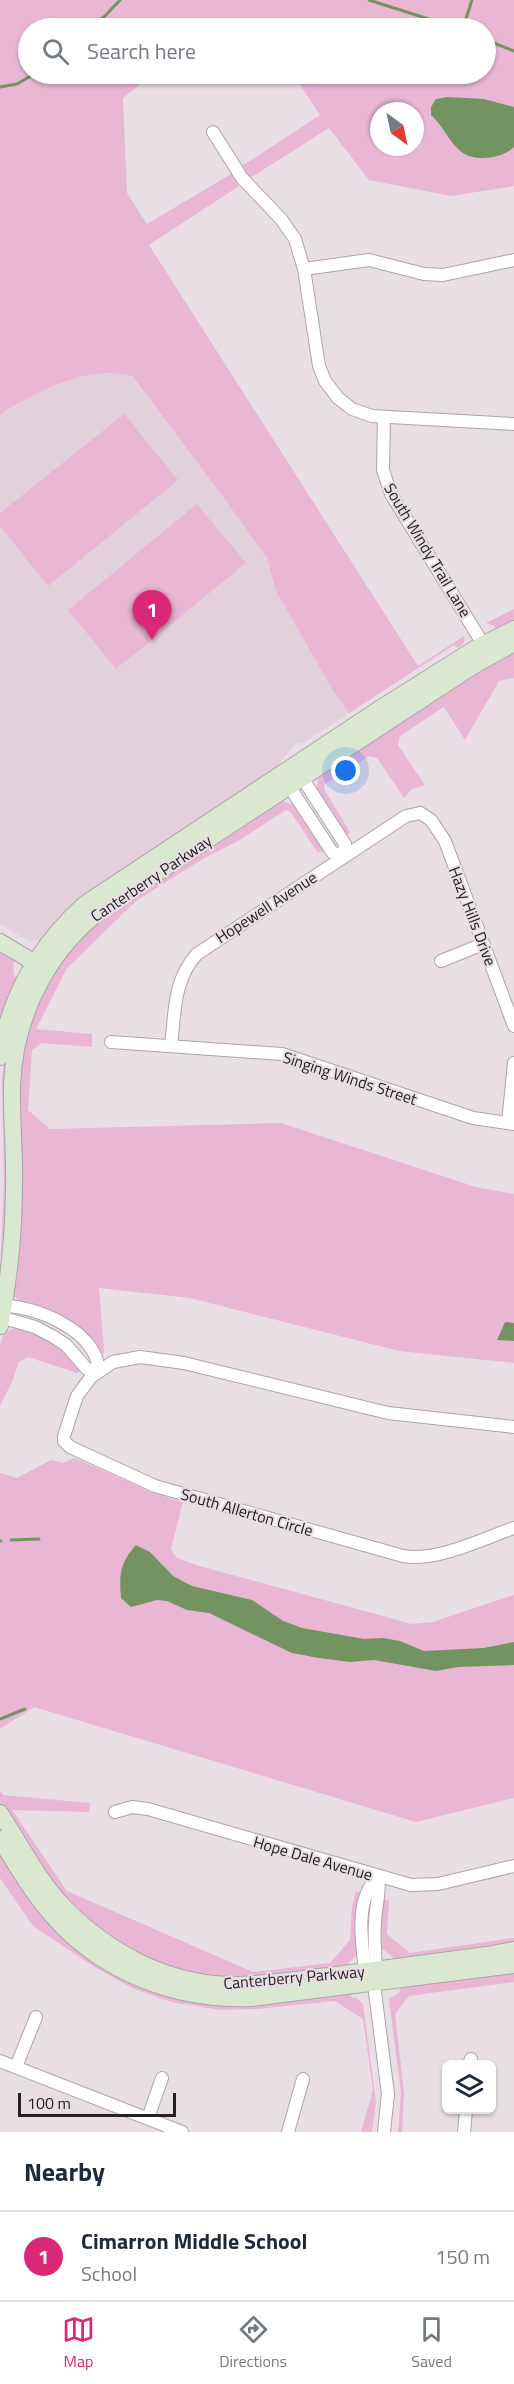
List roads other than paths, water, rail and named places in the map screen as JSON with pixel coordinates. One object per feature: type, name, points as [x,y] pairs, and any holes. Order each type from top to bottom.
[{"type":"street","points":[[213,132],[242,178],[288,228],[300,251],[317,360],[325,381],[334,393],[348,406],[363,413],[384,418],[514,424]]},
{"type":"street","points":[[304,268],[369,260],[424,274],[443,275],[514,260]]},
{"type":"street","name":"South Windy Trail Lane","points":[[384,418],[382,466],[389,490],[483,644]]},
{"type":"street","name":"Canterberry Parkway","points":[[0,1057],[9,1015],[20,987],[102,909],[483,644],[514,629]]},
{"type":"street","name":"Canterberry Parkway","points":[[292,776],[514,643]]},
{"type":"street","points":[[292,776],[345,844],[343,857]]},
{"type":"street","name":"Hopewell Avenue","points":[[171,1046],[178,984],[186,968],[197,954],[421,808]]},
{"type":"street","name":"Hazy Hills Drive","points":[[421,808],[431,819],[445,842],[514,1026]]},
{"type":"street","points":[[0,942],[40,966]]},
{"type":"street","points":[[441,961],[483,944]]},
{"type":"street","name":"Canterberry Parkway","points":[[1,1315],[11,1252],[14,1205],[12,1088],[14,1061],[40,966]]},
{"type":"street","name":"Singing Winds Street","points":[[111,1042],[282,1054],[473,1118],[511,1124]]},
{"type":"street","points":[[511,1124],[514,1063]]},
{"type":"street","points":[[1,1315],[45,1331],[66,1345],[87,1369],[98,1371]]},
{"type":"street","name":"South Allerton Circle","points":[[514,1427],[388,1413],[164,1359],[127,1358],[113,1362],[87,1381],[77,1396],[65,1431],[64,1441],[70,1447],[150,1484],[410,1557],[438,1554],[514,1528]]},
{"type":"street","name":"Hope Dale Avenue","points":[[115,1812],[132,1807],[148,1809],[411,1886],[426,1886],[514,1866]]},
{"type":"street","name":"Canterberry Parkway","points":[[0,1813],[63,1907],[103,1942],[121,1953],[148,1967],[189,1980],[234,1985],[514,1965]]},
{"type":"street","name":"Canterberry Parkway","points":[[0,1839],[38,1898],[63,1926],[102,1958],[147,1982],[183,1993],[231,1999],[272,1997],[372,1975],[514,1950]]},
{"type":"street","points":[[378,1877],[380,1889],[372,1975],[388,2094],[384,2132]]},
{"type":"street","points":[[16,2067],[36,2017]]},
{"type":"street","points":[[0,2061],[182,2132]]},
{"type":"street","points":[[147,2118],[162,2078]]},
{"type":"street","points":[[288,2132],[303,2079]]},
{"type":"street","points":[[464,2132],[466,2114]]},
{"type":"waterway","points":[[102,18],[120,0]]},
{"type":"waterway","points":[[369,0],[426,18]]},
{"type":"waterway","points":[[466,18],[472,0]]},
{"type":"waterway","points":[[496,44],[514,51]]},
{"type":"waterway","points":[[0,87],[18,83]]},
{"type":"waterway","points":[[11,1540],[39,1539]]},
{"type":"waterway","points":[[0,1719],[25,1709]]},
{"type":"place","name":"Cimarron Middle School","points":[[152,640]]}]
